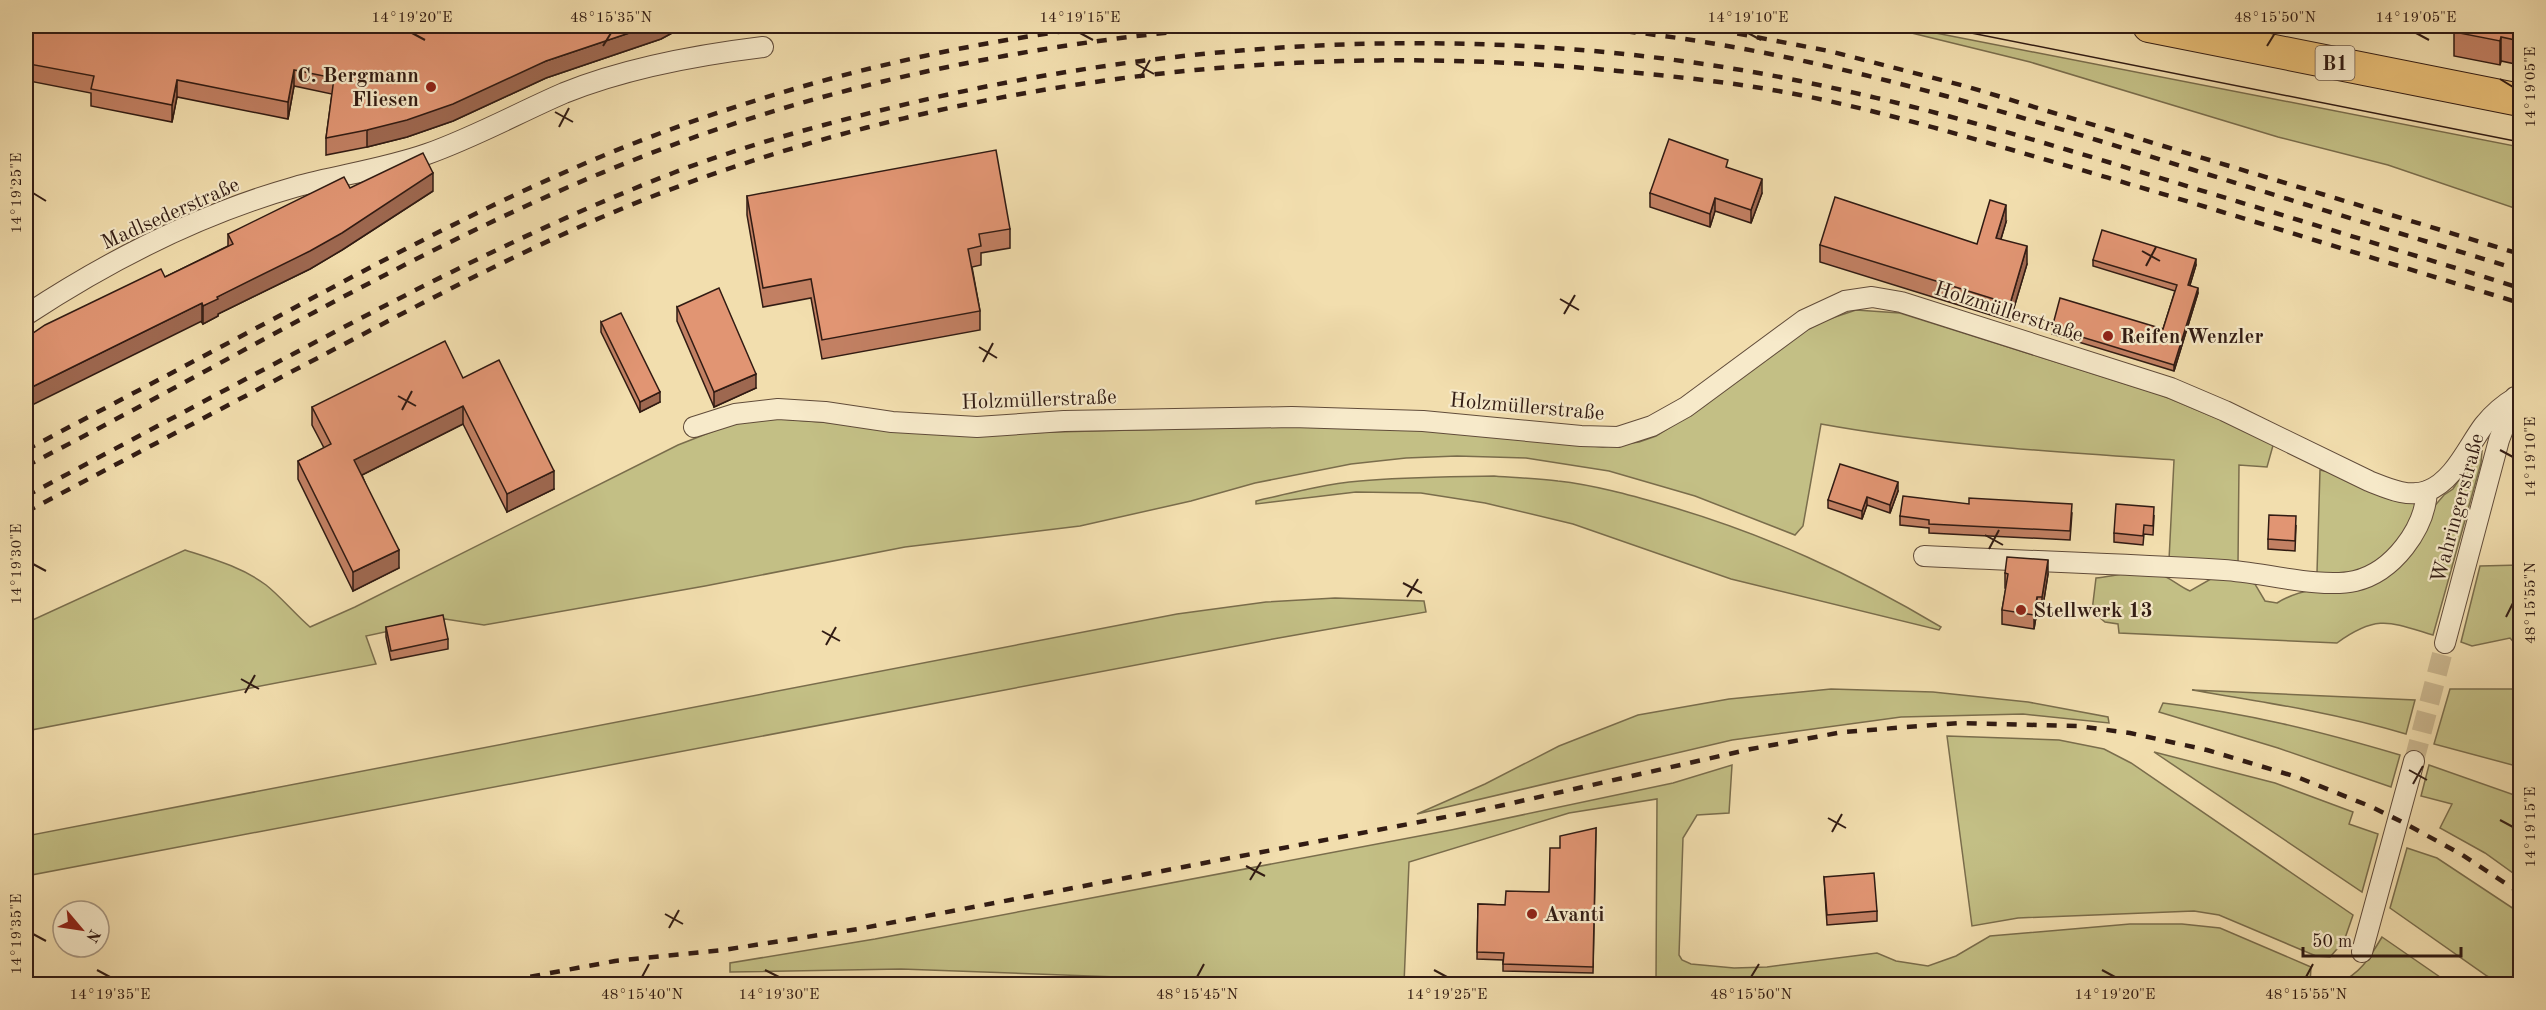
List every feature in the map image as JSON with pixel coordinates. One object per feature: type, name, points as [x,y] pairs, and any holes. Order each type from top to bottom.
[{"type":"main road","name":"B1","points":[[2149,26],[2520,100]]},
{"type":"street","name":"Madlsederstraße","points":[[26,315],[87,277],[193,225],[243,205],[295,188],[412,159],[453,145],[566,93],[608,78],[674,62],[763,48]]},
{"type":"street","name":"Holzmüllerstraße","points":[[694,427],[735,414],[778,409],[825,411],[892,422],[977,427],[1064,421],[1292,417],[1423,421],[1581,436],[1618,437],[1652,426],[1686,407],[1804,320],[1845,301],[1872,297],[1901,302],[2171,388],[2225,411],[2369,481],[2392,490],[2410,493],[2427,491]]},
{"type":"street","points":[[1924,556],[2226,570],[2332,583],[2354,581],[2375,573],[2396,556],[2426,508],[2427,491],[2444,481],[2484,425],[2500,407],[2519,394]]},
{"type":"street","name":"Wahringerstraße","points":[[2445,644],[2499,440],[2519,394]]},
{"type":"street","points":[[2362,952],[2414,761]]},
{"type":"shaded area","points":[[1883,26],[1900,26],[2520,147],[2520,210],[2388,165],[2278,137],[2030,62]]},
{"type":"shaded area","points":[[1856,310],[1900,313],[2161,395],[2274,442],[2267,467],[2239,465],[2238,564],[2169,560],[2174,460],[1953,443],[1821,424],[1803,526],[1795,535],[1695,496],[1609,471],[1526,458],[1457,456],[1406,458],[1351,464],[1255,483],[1191,501],[1080,526],[905,547],[705,586],[484,625],[445,619],[366,636],[376,664],[26,731],[26,623],[185,550],[227,564],[257,579],[271,589],[310,627],[355,607],[678,445],[729,425],[770,418],[975,434],[1294,426],[1423,430],[1603,447],[1639,442],[1656,436],[1704,406],[1791,338],[1826,320]]},
{"type":"shaded area","points":[[2482,451],[2481,463],[2433,635],[2384,623],[2363,628],[2337,643],[2119,633],[2118,624],[2105,622],[2092,611],[2096,578],[2133,573],[2160,574],[2190,591],[2216,576],[2231,576],[2255,584],[2265,601],[2277,603],[2298,593],[2366,586],[2444,495],[2453,489],[2477,452]]},
{"type":"shaded area","points":[[2320,470],[2343,477],[2386,498],[2413,503],[2418,507],[2417,515],[2385,559],[2346,576],[2317,573]]},
{"type":"shaded area","points":[[1494,476],[1585,485],[1702,516],[1807,557],[1941,627],[1939,630],[1731,579],[1573,524],[1485,503],[1421,493],[1356,492],[1256,504],[1256,501],[1347,482]]},
{"type":"shaded area","points":[[2520,565],[2520,649],[2510,638],[2472,646],[2461,642],[2480,566]]},
{"type":"shaded area","points":[[1335,598],[1424,601],[1426,612],[1273,639],[26,876],[26,836],[1177,614],[1266,602]]},
{"type":"shaded area","points":[[1831,689],[1933,692],[2028,702],[2108,717],[2109,723],[2023,714],[1901,717],[1732,740],[1417,814],[1485,784],[1559,746],[1638,715],[1729,699]]},
{"type":"shaded area","points":[[2450,689],[2520,689],[2520,767],[2434,744]]},
{"type":"shaded area","points":[[2192,690],[2415,700],[2406,734],[2327,714]]},
{"type":"shaded area","points":[[2163,703],[2283,724],[2400,755],[2391,787],[2278,748],[2159,712]]},
{"type":"shaded area","points":[[1947,736],[2059,740],[2104,749],[2131,763],[2353,915],[2344,941],[2330,957],[2316,956],[2219,915],[2194,911],[2018,918],[1972,926]]},
{"type":"shaded area","points":[[2154,752],[2275,783],[2353,812],[2349,824],[2378,834],[2362,892]]},
{"type":"shaded area","points":[[1732,765],[1729,813],[1697,815],[1683,838],[1679,955],[1682,960],[1691,964],[1734,968],[1767,967],[1877,953],[1896,961],[1928,966],[1956,956],[1990,936],[2130,924],[2182,924],[2220,928],[2311,967],[2310,984],[1656,983],[1657,799],[1569,813],[1409,862],[1404,984],[1309,984],[901,969],[730,972],[730,963],[875,939],[1451,830],[1673,783]]},
{"type":"shaded area","points":[[2429,765],[2520,797],[2520,878],[2485,853],[2440,828],[2452,804],[2421,796]]},
{"type":"shaded area","points":[[2407,848],[2437,858],[2520,913],[2520,984],[2501,984],[2487,976],[2390,908]]},
{"type":"shaded area","points":[[2382,937],[2450,984],[2337,984],[2352,976],[2363,965]]},
{"type":"building","points":[[26,26],[650,26],[546,61],[453,104],[407,120],[326,138],[334,78],[294,70],[288,102],[177,80],[172,105],[91,89],[94,76],[29,64],[31,50],[26,49]]},
{"type":"building","points":[[2455,26],[2520,26],[2520,41],[2501,37],[2500,41],[2454,32]]},
{"type":"building","points":[[1669,139],[1728,160],[1726,167],[1762,179],[1751,210],[1715,198],[1710,214],[1650,193]]},
{"type":"building","points":[[996,150],[1010,229],[979,234],[981,246],[968,249],[980,311],[822,340],[811,279],[763,288],[747,196]]},
{"type":"building","points":[[423,153],[433,173],[342,233],[217,297],[218,299],[203,306],[202,303],[26,390],[26,338],[45,325],[161,269],[165,277],[233,244],[228,234],[344,177],[350,188]]},
{"type":"building","points":[[1835,197],[1977,244],[1990,200],[2006,205],[1996,238],[2027,246],[2010,304],[1820,245]]},
{"type":"building","points":[[2102,230],[2196,259],[2188,285],[2198,288],[2174,365],[2052,328],[2060,298],[2163,329],[2177,285],[2093,260]]},
{"type":"building","points":[[719,288],[756,374],[714,392],[677,307]]},
{"type":"building","points":[[621,313],[660,392],[640,402],[601,322]]},
{"type":"building","points":[[445,341],[463,378],[499,360],[554,471],[507,494],[463,406],[354,460],[399,550],[353,572],[298,461],[331,444],[312,407]]},
{"type":"building","points":[[2520,433],[2520,466],[2514,465]]},
{"type":"building","points":[[1840,464],[1898,482],[1890,505],[1867,497],[1862,511],[1828,500]]},
{"type":"building","points":[[1903,496],[1969,504],[1969,498],[2072,504],[2070,531],[1929,524],[1929,520],[1900,516]]},
{"type":"building","points":[[2116,504],[2154,507],[2153,526],[2144,525],[2143,536],[2114,533]]},
{"type":"building","points":[[2269,515],[2296,516],[2295,541],[2268,539]]},
{"type":"building","name":"Stellwerk 13","points":[[2007,557],[2048,560],[2042,597],[2037,597],[2034,615],[2002,610],[2008,574],[2005,573]]},
{"type":"building","points":[[443,615],[448,639],[391,651],[386,627]]},
{"type":"building","points":[[1596,828],[1593,967],[1503,964],[1504,953],[1477,952],[1478,904],[1505,905],[1506,891],[1549,892],[1550,848],[1560,848],[1560,836]]},
{"type":"building","points":[[1874,873],[1877,911],[1827,915],[1824,877]]},
{"type":"tunnel","points":[[2414,761],[2445,643]]},
{"type":"tram line","points":[[1936,26],[2520,142]]},
{"type":"railway","points":[[26,450],[450,227],[525,190],[627,146],[693,121],[828,79],[967,47],[1105,26]]},
{"type":"railway","points":[[26,466],[472,231],[626,163],[699,135],[849,90],[1003,56],[1080,44],[1236,26]]},
{"type":"railway","points":[[1566,26],[1711,43],[1854,72],[1996,110],[2520,270]]},
{"type":"railway","points":[[1698,26],[1829,51],[1965,86],[2520,254]]},
{"type":"railway","points":[[26,496],[433,281],[528,235],[673,173],[722,155],[798,132],[987,86],[1102,66],[1219,52],[1336,45],[1453,44],[1569,49],[1685,61],[1800,81],[1899,103],[2047,144],[2520,288]]},
{"type":"railway","points":[[26,512],[475,277],[600,218],[685,184],[797,147],[912,116],[1028,93],[1145,75],[1263,65],[1382,60],[1500,63],[1618,71],[1732,84],[1800,95],[1896,117],[2054,162],[2520,303]]},
{"type":"railway","points":[[491,984],[615,961],[723,950],[858,929],[1477,811],[1751,749],[1843,732],[1960,723],[2077,726],[2130,733],[2207,750],[2297,777],[2372,807],[2402,822],[2461,854],[2520,893]]},
{"type":"place","name":"C. Bergmann Fliesen","points":[[431,87]]},
{"type":"place","name":"Reifen Wenzler","points":[[2108,336]]},
{"type":"place","name":"Stellwerk 13","points":[[2021,610]]},
{"type":"place","name":"Avanti","points":[[1532,914]]}]
